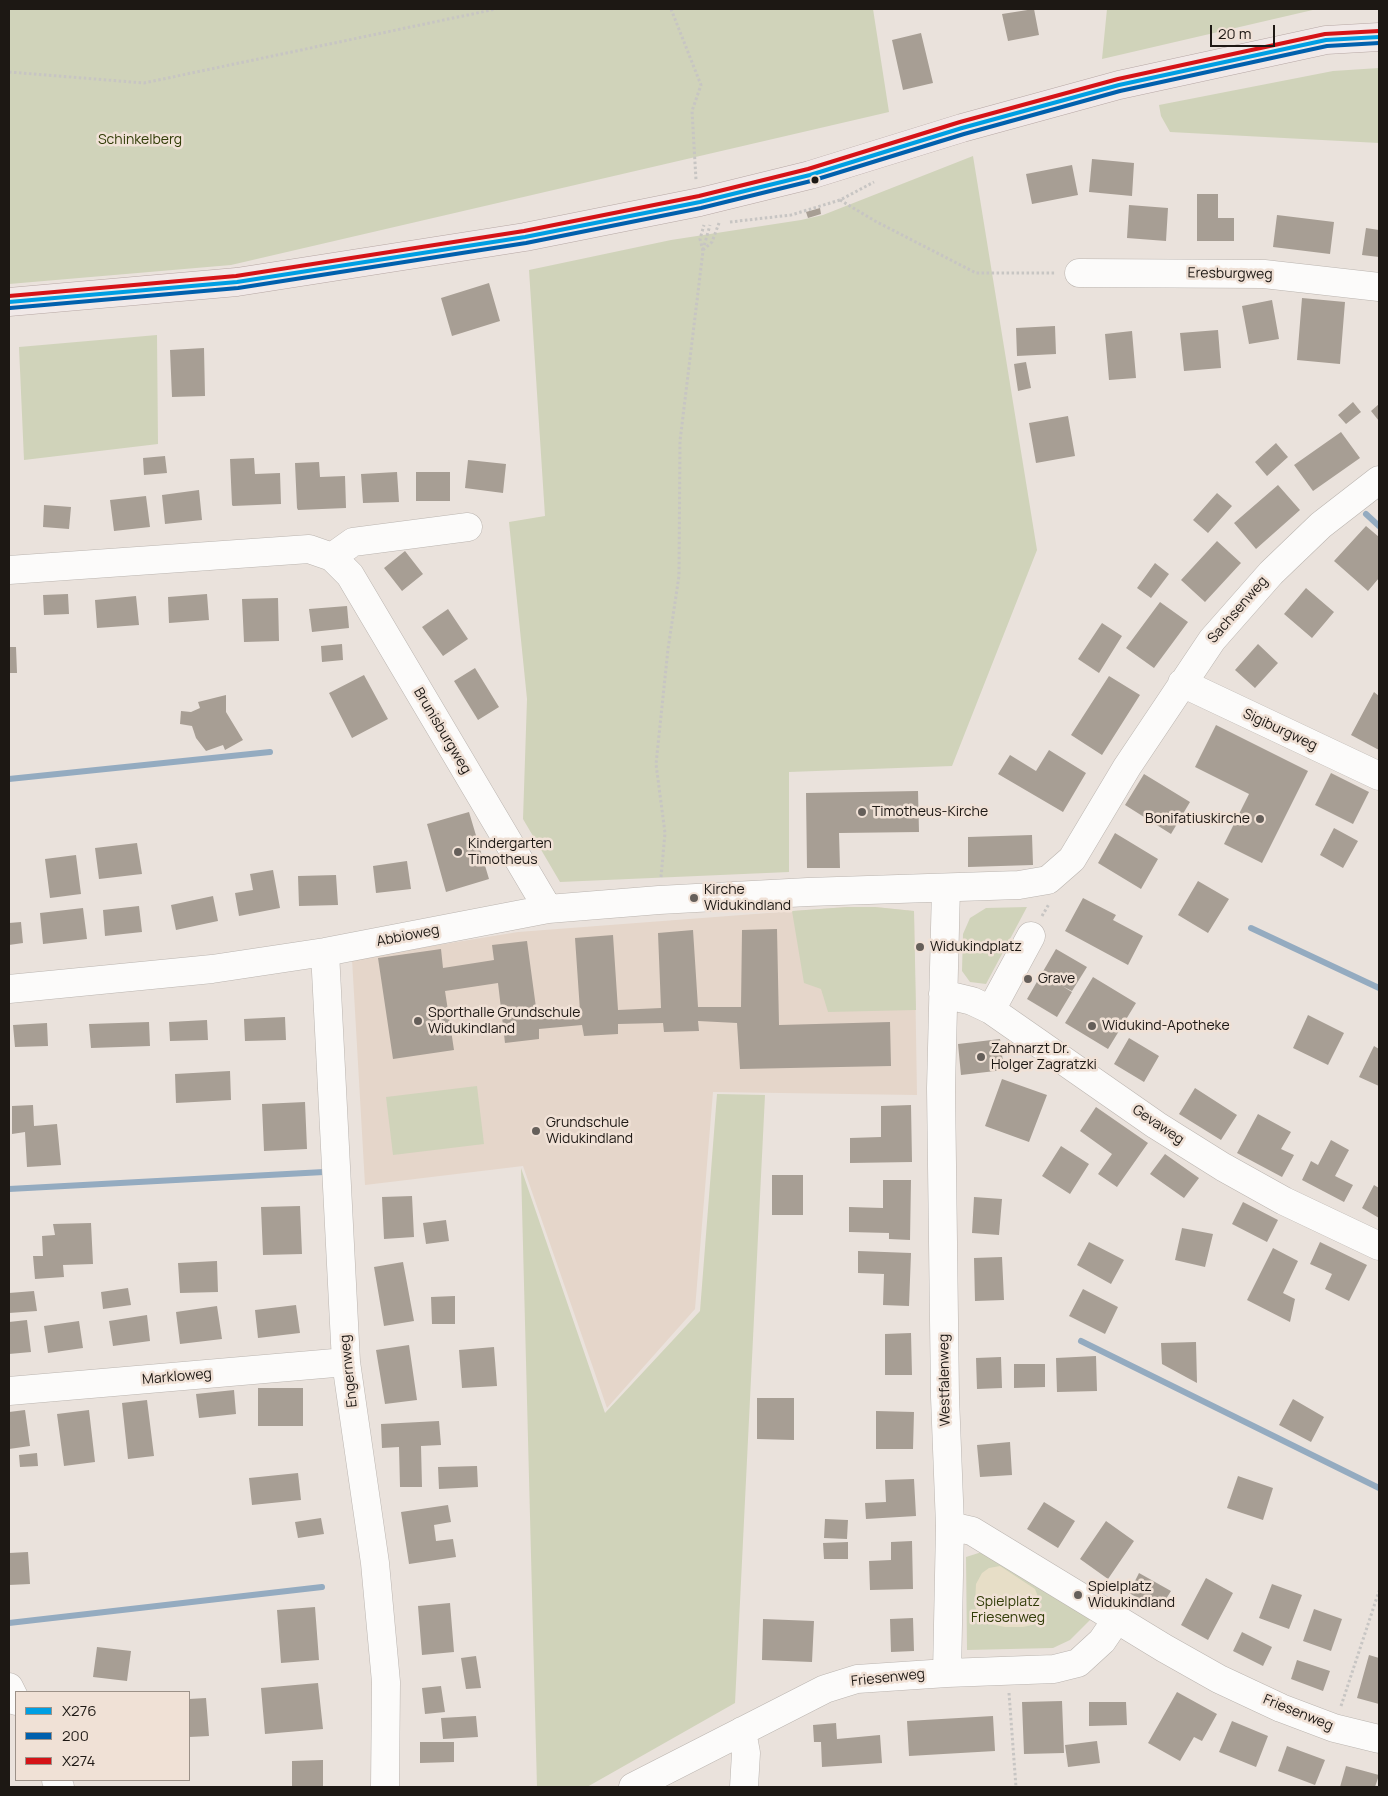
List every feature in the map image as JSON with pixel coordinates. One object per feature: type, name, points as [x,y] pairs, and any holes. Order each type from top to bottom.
[{"type":"main road","points":[[9,302],[237,282],[525,238],[700,202],[801,177],[945,133],[1120,85],[1326,40],[1379,37]]},
{"type":"street","name":"Eresburgweg","points":[[1079,273],[1264,274],[1379,287]]},
{"type":"street","name":"Sachsenweg","points":[[946,888],[1020,886],[1048,880],[1072,859],[1127,767],[1212,640],[1271,573],[1321,525],[1379,480]]},
{"type":"street","points":[[332,557],[353,542],[468,527]]},
{"type":"street","name":"Brunisburgweg","points":[[9,570],[309,549],[332,557],[350,576],[548,909]]},
{"type":"street","name":"Sigiburgweg","points":[[1182,683],[1379,776]]},
{"type":"street","name":"Abbioweg","points":[[9,989],[212,969],[325,952],[548,909],[659,900],[808,892],[946,888]]},
{"type":"street","points":[[943,994],[946,888]]},
{"type":"street","points":[[991,1010],[1031,936]]},
{"type":"street","name":"Engernweg","points":[[325,952],[346,1362],[376,1572],[386,1682],[385,1787]]},
{"type":"street","name":"Gevaweg","points":[[943,994],[972,1001],[991,1010],[1156,1124],[1223,1167],[1284,1201],[1379,1246]]},
{"type":"street","name":"Westfalenweg","points":[[943,994],[941,1088],[944,1354],[950,1526],[947,1673]]},
{"type":"street","name":"Markloweg","points":[[9,1392],[346,1362]]},
{"type":"street","name":"Friesenweg","points":[[950,1526],[972,1531],[1219,1679],[1281,1708],[1334,1728],[1379,1739]]},
{"type":"street","name":"Friesenweg","points":[[632,1787],[825,1689],[857,1679],[947,1673],[1054,1670],[1078,1663],[1102,1641],[1117,1619]]},
{"type":"street","points":[[9,1687],[15,1699]]},
{"type":"street","points":[[742,1731],[746,1753],[744,1787]]},
{"type":"path","points":[[9,72],[144,83],[496,9]]},
{"type":"path","points":[[671,9],[701,85],[692,111],[695,176]]},
{"type":"path","points":[[840,200],[875,221],[976,273],[1079,273]]},
{"type":"path","points":[[703,251],[712,242],[719,223]]},
{"type":"path","points":[[659,900],[665,833],[656,764],[668,649],[679,576],[680,441],[703,251],[710,224]]},
{"type":"path","points":[[703,251],[700,239],[704,225]]},
{"type":"path","points":[[1334,1728],[1379,1590]]},
{"type":"path","points":[[1007,1671],[1016,1787]]},
{"type":"shaded area","name":"Grundschule Widukindland","points":[[847,907],[875,907],[914,911],[917,1095],[713,1092],[695,1309],[607,1408],[523,1166],[365,1185],[352,959],[518,932]]},
{"type":"green space","name":"Schinkelberg","points":[[9,9],[873,9],[889,112],[231,265],[9,284]]},
{"type":"green space","points":[[1107,9],[1317,9],[1102,59]]},
{"type":"green space","points":[[1379,68],[1379,143],[1170,132],[1161,116],[1159,105],[1333,71]]},
{"type":"green space","points":[[973,156],[1037,550],[952,766],[789,772],[789,872],[560,882],[523,819],[527,699],[509,522],[545,516],[529,270],[671,240],[823,215]]},
{"type":"green space","points":[[157,335],[158,444],[24,460],[19,347]]},
{"type":"green space","points":[[875,907],[914,911],[916,1010],[828,1012],[821,989],[804,983],[792,911]]},
{"type":"green space","points":[[1027,907],[986,984],[970,982],[962,971],[963,934],[970,918],[986,908]]},
{"type":"green space","points":[[477,1086],[484,1144],[393,1155],[386,1097]]},
{"type":"green space","points":[[717,1094],[765,1095],[735,1703],[587,1787],[537,1787],[521,1168],[605,1413],[700,1311]]},
{"type":"green space","name":"Spielplatz Friesenweg","points":[[985,1551],[1093,1617],[1070,1640],[1053,1648],[967,1650],[966,1557]]},
{"type":"sand","points":[[1000,1566],[1035,1589],[1040,1602],[1040,1614],[1036,1624],[1023,1627],[1005,1627],[980,1621],[975,1606],[976,1584],[982,1573],[989,1568]]},
{"type":"building","points":[[1034,9],[1039,35],[1008,41],[1002,14]]},
{"type":"building","points":[[921,33],[933,83],[903,90],[892,40]]},
{"type":"building","points":[[1092,159],[1134,163],[1132,196],[1089,192]]},
{"type":"building","points":[[1072,165],[1078,195],[1032,204],[1026,174]]},
{"type":"building","points":[[1197,194],[1218,194],[1218,218],[1234,218],[1234,241],[1197,241]]},
{"type":"building","points":[[1129,205],[1168,208],[1166,241],[1127,238]]},
{"type":"building","points":[[820,208],[821,214],[808,218],[806,212]]},
{"type":"building","points":[[1277,215],[1334,222],[1330,254],[1273,247]]},
{"type":"building","points":[[1366,228],[1379,230],[1379,257],[1362,255]]},
{"type":"building","points":[[489,283],[500,321],[452,336],[441,298]]},
{"type":"building","points":[[1302,298],[1345,302],[1340,364],[1297,360]]},
{"type":"building","points":[[1272,300],[1279,339],[1249,344],[1242,306]]},
{"type":"building","points":[[1055,326],[1056,354],[1017,356],[1016,328]]},
{"type":"building","points":[[1218,330],[1221,368],[1184,371],[1180,333]]},
{"type":"building","points":[[1132,331],[1136,378],[1109,380],[1105,334]]},
{"type":"building","points":[[204,348],[205,396],[172,397],[170,350]]},
{"type":"building","points":[[1026,362],[1031,388],[1018,391],[1014,364]]},
{"type":"building","points":[[1353,402],[1361,412],[1346,424],[1338,415]]},
{"type":"building","points":[[1379,404],[1379,421],[1371,411]]},
{"type":"building","points":[[1068,416],[1075,456],[1036,463],[1029,423]]},
{"type":"building","points":[[1341,432],[1360,458],[1313,491],[1294,465]]},
{"type":"building","points":[[1276,443],[1288,457],[1267,476],[1255,462]]},
{"type":"building","points":[[165,456],[167,473],[144,475],[143,458]]},
{"type":"building","points":[[254,458],[255,474],[280,473],[281,504],[232,505],[230,459]]},
{"type":"building","points":[[468,460],[506,464],[503,493],[465,488]]},
{"type":"building","points":[[319,462],[320,477],[345,476],[346,508],[298,510],[295,463]]},
{"type":"building","points":[[397,472],[399,502],[363,503],[361,474]]},
{"type":"building","points":[[416,472],[450,472],[450,501],[416,501]]},
{"type":"building","points":[[1278,485],[1300,510],[1256,549],[1234,523]]},
{"type":"building","points":[[199,490],[202,520],[165,524],[162,495]]},
{"type":"building","points":[[1217,493],[1232,506],[1208,533],[1193,520]]},
{"type":"building","points":[[146,496],[150,527],[114,531],[110,500]]},
{"type":"building","points":[[44,505],[71,507],[69,529],[43,527]]},
{"type":"building","points":[[1366,526],[1379,537],[1379,578],[1368,591],[1334,561]]},
{"type":"building","points":[[1217,541],[1241,563],[1205,602],[1181,580]]},
{"type":"building","points":[[405,551],[423,574],[402,591],[384,568]]},
{"type":"building","points":[[1155,563],[1169,574],[1151,598],[1137,588]]},
{"type":"building","points":[[1306,588],[1334,612],[1312,638],[1284,614]]},
{"type":"building","points":[[68,594],[69,614],[44,615],[43,595]]},
{"type":"building","points":[[207,594],[209,620],[169,623],[168,597]]},
{"type":"building","points":[[136,596],[139,625],[97,628],[95,600]]},
{"type":"building","points":[[278,598],[279,641],[244,642],[242,599]]},
{"type":"building","points":[[1160,602],[1188,622],[1154,668],[1126,648]]},
{"type":"building","points":[[347,606],[349,628],[312,632],[309,609]]},
{"type":"building","points":[[448,609],[468,639],[443,656],[422,627]]},
{"type":"building","points":[[1102,623],[1122,636],[1099,673],[1078,659]]},
{"type":"building","points":[[342,644],[343,660],[322,662],[321,646]]},
{"type":"building","points":[[1258,644],[1278,663],[1255,688],[1235,670]]},
{"type":"building","points":[[9,647],[16,647],[17,673],[9,673]]},
{"type":"building","points":[[475,668],[499,707],[478,720],[454,681]]},
{"type":"building","points":[[364,675],[388,719],[352,738],[329,693]]},
{"type":"building","points":[[1109,676],[1140,695],[1102,755],[1071,735]]},
{"type":"building","points":[[1374,692],[1379,696],[1379,750],[1351,735]]},
{"type":"building","points":[[226,695],[226,712],[243,740],[225,750],[223,745],[206,751],[196,738],[192,726],[180,724],[181,711],[191,712],[200,708],[198,702]]},
{"type":"building","name":"Bonifatiuskirche","points":[[1216,725],[1308,771],[1262,863],[1224,844],[1249,794],[1195,767]]},
{"type":"building","points":[[1049,750],[1086,773],[1063,812],[998,774],[1010,755],[1036,771]]},
{"type":"building","points":[[1331,773],[1369,792],[1353,824],[1315,805]]},
{"type":"building","points":[[1144,774],[1190,802],[1171,834],[1125,805]]},
{"type":"building","name":"Timotheus-Kirche","points":[[918,791],[919,832],[839,833],[840,868],[807,868],[806,793]]},
{"type":"building","name":"Kindergarten Timotheus","points":[[469,812],[489,879],[446,892],[427,824]]},
{"type":"building","points":[[1334,828],[1358,841],[1343,868],[1320,855]]},
{"type":"building","points":[[1115,833],[1158,859],[1141,889],[1098,863]]},
{"type":"building","points":[[1032,835],[1033,865],[968,867],[968,837]]},
{"type":"building","points":[[137,843],[142,874],[99,879],[95,848]]},
{"type":"building","points":[[76,855],[81,894],[50,898],[45,859]]},
{"type":"building","points":[[407,861],[411,889],[376,893],[373,866]]},
{"type":"building","points":[[273,870],[280,908],[239,916],[235,893],[253,890],[250,874]]},
{"type":"building","points":[[336,875],[338,905],[299,906],[298,876]]},
{"type":"building","points":[[1198,881],[1229,899],[1208,933],[1178,915]]},
{"type":"building","points":[[213,896],[218,921],[176,930],[171,905]]},
{"type":"building","points":[[1083,898],[1116,915],[1113,920],[1143,936],[1128,965],[1065,931]]},
{"type":"building","points":[[139,906],[142,932],[105,936],[103,910]]},
{"type":"building","points":[[83,908],[87,939],[43,944],[40,913]]},
{"type":"building","points":[[21,922],[23,943],[9,945],[9,923]]},
{"type":"building","points":[[777,929],[779,1025],[890,1022],[891,1066],[740,1069],[737,1023],[698,1021],[699,1031],[664,1032],[663,1023],[618,1024],[618,1034],[584,1036],[582,1025],[539,1029],[539,1039],[505,1043],[498,983],[445,991],[454,1050],[393,1059],[378,958],[441,949],[443,968],[494,960],[492,945],[527,941],[537,1015],[580,1011],[575,938],[613,935],[618,1010],[661,1008],[658,933],[693,930],[698,1007],[741,1007],[742,930]]},
{"type":"building","points":[[1056,949],[1087,967],[1072,991],[1062,986],[1072,992],[1057,1017],[1027,999]]},
{"type":"building","points":[[1093,977],[1136,1003],[1108,1049],[1065,1023]]},
{"type":"building","points":[[1308,1015],[1344,1033],[1328,1065],[1293,1048]]},
{"type":"building","points":[[285,1017],[286,1040],[245,1041],[244,1019]]},
{"type":"building","points":[[207,1020],[208,1040],[170,1041],[169,1022]]},
{"type":"building","points":[[149,1022],[150,1046],[91,1048],[89,1024]]},
{"type":"building","points":[[47,1023],[48,1046],[15,1047],[13,1025]]},
{"type":"building","points":[[1129,1038],[1159,1056],[1144,1082],[1114,1064]]},
{"type":"building","name":"Zahnarzt Dr. Holger Zagratzki","points":[[1000,1039],[1004,1070],[961,1075],[958,1044]]},
{"type":"building","points":[[1374,1046],[1379,1049],[1379,1086],[1359,1077]]},
{"type":"building","points":[[230,1071],[231,1100],[176,1103],[175,1074]]},
{"type":"building","points":[[1002,1079],[1047,1095],[1029,1142],[985,1126]]},
{"type":"building","points":[[1195,1088],[1237,1115],[1221,1140],[1179,1114]]},
{"type":"building","points":[[305,1102],[307,1149],[264,1151],[262,1104]]},
{"type":"building","points":[[33,1105],[34,1126],[57,1124],[61,1165],[27,1167],[25,1132],[12,1134],[12,1106]]},
{"type":"building","points":[[911,1105],[912,1162],[850,1163],[850,1138],[881,1137],[881,1106]]},
{"type":"building","points":[[1096,1107],[1148,1143],[1117,1187],[1098,1174],[1112,1154],[1080,1131]]},
{"type":"building","points":[[1258,1114],[1291,1132],[1281,1149],[1294,1155],[1282,1177],[1237,1153]]},
{"type":"building","points":[[1331,1140],[1349,1150],[1335,1176],[1353,1185],[1344,1202],[1302,1180],[1311,1161],[1318,1165]]},
{"type":"building","points":[[1061,1146],[1089,1164],[1070,1194],[1042,1176]]},
{"type":"building","points":[[1165,1154],[1199,1178],[1184,1198],[1150,1174]]},
{"type":"building","points":[[772,1175],[803,1175],[803,1215],[772,1215]]},
{"type":"building","points":[[883,1180],[911,1180],[910,1240],[889,1239],[889,1233],[849,1232],[849,1207],[883,1208]]},
{"type":"building","points":[[1374,1185],[1379,1188],[1379,1218],[1362,1208]]},
{"type":"building","points":[[412,1196],[414,1237],[384,1239],[382,1197]]},
{"type":"building","points":[[974,1197],[1002,1199],[999,1235],[972,1233]]},
{"type":"building","points":[[1243,1202],[1278,1220],[1267,1242],[1232,1224]]},
{"type":"building","points":[[300,1206],[302,1254],[263,1255],[261,1207]]},
{"type":"building","points":[[446,1220],[449,1241],[426,1244],[423,1223]]},
{"type":"building","points":[[91,1223],[93,1264],[63,1265],[64,1277],[35,1279],[33,1256],[43,1256],[42,1236],[55,1235],[53,1224]]},
{"type":"building","points":[[1182,1228],[1213,1234],[1205,1267],[1175,1260]]},
{"type":"building","points":[[1089,1242],[1124,1260],[1111,1284],[1077,1265]]},
{"type":"building","points":[[1320,1242],[1367,1265],[1349,1301],[1325,1289],[1332,1274],[1310,1264]]},
{"type":"building","points":[[1273,1248],[1298,1261],[1283,1293],[1295,1299],[1290,1322],[1247,1300]]},
{"type":"building","points":[[858,1251],[911,1253],[909,1306],[883,1305],[884,1274],[858,1273]]},
{"type":"building","points":[[1002,1257],[1004,1300],[975,1301],[974,1258]]},
{"type":"building","points":[[217,1261],[218,1292],[180,1293],[178,1263]]},
{"type":"building","points":[[403,1262],[414,1321],[384,1326],[374,1267]]},
{"type":"building","points":[[128,1288],[131,1305],[103,1309],[101,1292]]},
{"type":"building","points":[[1083,1289],[1118,1307],[1105,1334],[1069,1316]]},
{"type":"building","points":[[34,1291],[37,1311],[9,1313],[9,1293]]},
{"type":"building","points":[[455,1296],[455,1324],[432,1324],[431,1297]]},
{"type":"building","points":[[296,1305],[300,1333],[258,1338],[255,1310]]},
{"type":"building","points":[[217,1306],[222,1339],[180,1344],[176,1312]]},
{"type":"building","points":[[147,1315],[150,1341],[113,1346],[109,1321]]},
{"type":"building","points":[[27,1320],[31,1352],[9,1354],[9,1322]]},
{"type":"building","points":[[79,1321],[83,1348],[48,1353],[44,1326]]},
{"type":"building","points":[[911,1333],[912,1375],[885,1375],[885,1334]]},
{"type":"building","points":[[1196,1342],[1197,1383],[1162,1364],[1161,1343]]},
{"type":"building","points":[[409,1345],[417,1400],[385,1404],[376,1350]]},
{"type":"building","points":[[494,1347],[497,1386],[462,1388],[459,1350]]},
{"type":"building","points":[[1096,1356],[1097,1391],[1057,1392],[1056,1358]]},
{"type":"building","points":[[1001,1357],[1002,1388],[977,1389],[976,1358]]},
{"type":"building","points":[[1014,1364],[1045,1364],[1045,1387],[1014,1388]]},
{"type":"building","points":[[258,1388],[303,1388],[303,1426],[258,1426]]},
{"type":"building","points":[[234,1390],[236,1414],[199,1418],[196,1394]]},
{"type":"building","points":[[757,1398],[794,1398],[794,1440],[757,1439]]},
{"type":"building","points":[[1293,1399],[1324,1417],[1311,1442],[1279,1425]]},
{"type":"building","points":[[147,1400],[154,1456],[128,1459],[122,1403]]},
{"type":"building","points":[[25,1410],[30,1446],[9,1449],[9,1412]]},
{"type":"building","points":[[89,1410],[95,1462],[64,1466],[57,1414]]},
{"type":"building","points":[[876,1411],[914,1412],[913,1449],[876,1449]]},
{"type":"building","points":[[439,1421],[441,1445],[421,1446],[422,1487],[400,1487],[399,1447],[382,1448],[381,1424]]},
{"type":"building","points":[[1010,1442],[1012,1475],[980,1477],[977,1445]]},
{"type":"building","points":[[37,1453],[38,1466],[20,1467],[19,1455]]},
{"type":"building","points":[[477,1466],[478,1487],[439,1489],[438,1467]]},
{"type":"building","points":[[298,1473],[301,1500],[252,1505],[249,1478]]},
{"type":"building","points":[[1238,1476],[1273,1488],[1263,1520],[1227,1508]]},
{"type":"building","points":[[914,1479],[916,1516],[866,1519],[865,1503],[886,1502],[885,1480]]},
{"type":"building","points":[[1044,1502],[1075,1521],[1058,1548],[1027,1529]]},
{"type":"building","points":[[448,1505],[451,1522],[434,1525],[436,1541],[453,1539],[456,1557],[409,1564],[401,1512]]},
{"type":"building","points":[[321,1518],[324,1534],[298,1538],[295,1522]]},
{"type":"building","points":[[825,1519],[848,1520],[847,1539],[824,1538]]},
{"type":"building","points":[[1106,1521],[1134,1541],[1108,1579],[1080,1559]]},
{"type":"building","points":[[912,1541],[913,1589],[870,1590],[869,1561],[891,1560],[891,1542]]},
{"type":"building","points":[[848,1542],[848,1559],[824,1559],[823,1543]]},
{"type":"building","points":[[28,1552],[30,1584],[9,1585],[9,1553]]},
{"type":"building","points":[[1139,1573],[1171,1591],[1159,1610],[1129,1593]]},
{"type":"building","points":[[1206,1578],[1233,1593],[1208,1640],[1181,1625]]},
{"type":"building","points":[[1272,1584],[1302,1595],[1289,1629],[1259,1618]]},
{"type":"building","points":[[450,1603],[454,1652],[422,1655],[418,1606]]},
{"type":"building","points":[[315,1607],[319,1660],[281,1663],[277,1610]]},
{"type":"building","points":[[1314,1609],[1342,1619],[1331,1651],[1303,1641]]},
{"type":"building","points":[[913,1618],[914,1651],[891,1652],[890,1619]]},
{"type":"building","points":[[763,1619],[814,1621],[812,1662],[762,1660]]},
{"type":"building","points":[[1242,1632],[1272,1647],[1263,1666],[1233,1651]]},
{"type":"building","points":[[97,1647],[131,1651],[127,1681],[93,1677]]},
{"type":"building","points":[[1369,1655],[1379,1658],[1379,1704],[1357,1698]]},
{"type":"building","points":[[476,1656],[481,1688],[466,1689],[461,1658]]},
{"type":"building","points":[[1297,1660],[1330,1671],[1323,1691],[1291,1679]]},
{"type":"building","points":[[318,1683],[323,1729],[265,1734],[261,1688]]},
{"type":"building","points":[[441,1686],[445,1712],[425,1714],[422,1688]]},
{"type":"building","points":[[1177,1692],[1217,1714],[1202,1741],[1194,1737],[1180,1761],[1148,1743]]},
{"type":"building","points":[[206,1698],[209,1736],[190,1737],[190,1699]]},
{"type":"building","points":[[1062,1701],[1064,1753],[1024,1754],[1022,1702]]},
{"type":"building","points":[[1089,1702],[1126,1702],[1127,1725],[1089,1726]]},
{"type":"building","points":[[476,1716],[478,1737],[443,1739],[441,1718]]},
{"type":"building","points":[[993,1716],[995,1751],[909,1756],[907,1721]]},
{"type":"building","points":[[1232,1721],[1268,1736],[1256,1767],[1219,1752]]},
{"type":"building","points":[[836,1723],[837,1739],[880,1735],[882,1763],[822,1767],[821,1742],[814,1742],[813,1725]]},
{"type":"building","points":[[1097,1741],[1100,1763],[1068,1767],[1065,1745]]},
{"type":"building","points":[[420,1742],[454,1742],[454,1762],[420,1763]]},
{"type":"building","points":[[1287,1746],[1325,1760],[1315,1785],[1278,1771]]},
{"type":"building","points":[[323,1760],[323,1787],[292,1787],[292,1761]]},
{"type":"building","points":[[1346,1766],[1379,1775],[1375,1787],[1340,1787]]},
{"type":"waterway","points":[[1366,514],[1379,526]]},
{"type":"waterway","points":[[9,779],[270,752]]},
{"type":"waterway","points":[[1251,928],[1379,988]]},
{"type":"waterway","points":[[9,1189],[324,1172]]},
{"type":"waterway","points":[[1081,1341],[1379,1488]]},
{"type":"waterway","points":[[9,1623],[322,1587]]},
{"type":"transit line","name":"X274","points":[[9,296],[236,276],[524,231],[699,196],[808,169],[960,122],[1118,79],[1325,34],[1379,31]]},
{"type":"transit line","name":"X276","points":[[9,302],[237,282],[525,237],[700,202],[810,175],[962,128],[1119,85],[1326,40],[1379,37]]},
{"type":"transit line","name":"200","points":[[10,308],[238,288],[526,243],[701,208],[811,181],[964,134],[1120,91],[1327,46],[1379,43]]},
{"type":"place","name":"Timotheus-Kirche","points":[[862,812]]},
{"type":"place","name":"Bonifatiuskirche","points":[[1260,819]]},
{"type":"place","name":"Kindergarten Timotheus","points":[[458,852]]},
{"type":"place","name":"Kirche Widukindland","points":[[694,898]]},
{"type":"place","name":"Widukindplatz","points":[[920,947]]},
{"type":"place","name":"Grave","points":[[1028,979]]},
{"type":"place","name":"Sporthalle Grundschule Widukindland","points":[[418,1021]]},
{"type":"place","name":"Widukind-Apotheke","points":[[1092,1026]]},
{"type":"place","name":"Zahnarzt Dr. Holger Zagratzki","points":[[981,1057]]},
{"type":"place","name":"Grundschule Widukindland","points":[[536,1131]]},
{"type":"place","name":"Spielplatz Widukindland","points":[[1078,1595]]}]
